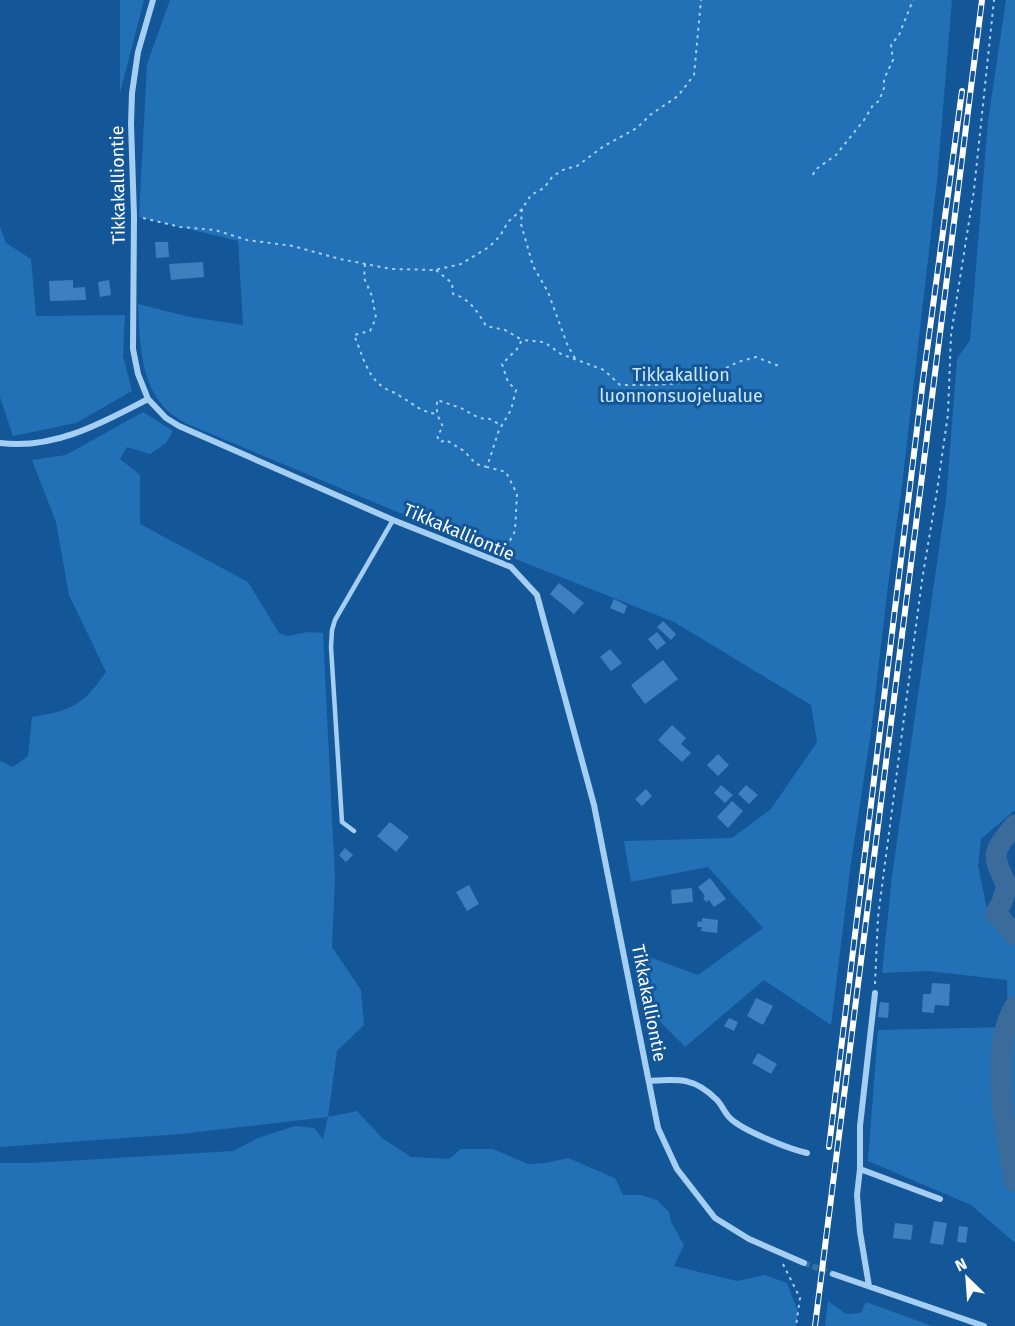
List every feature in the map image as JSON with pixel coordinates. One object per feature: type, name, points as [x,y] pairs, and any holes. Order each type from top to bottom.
[{"type":"street","name":"Tikkakalliontie","points":[[153,0],[138,51],[131,124],[134,216],[133,349],[138,374],[148,399],[166,418],[179,426],[393,520],[511,567],[537,595],[594,805],[658,1128],[676,1169],[715,1218],[749,1239],[804,1263]]},
{"type":"street","points":[[0,442],[49,441],[72,435],[148,399]]},
{"type":"street","points":[[869,1286],[860,1232],[857,1195],[860,1169],[860,1126],[875,993]]},
{"type":"street","points":[[649,1081],[680,1079],[701,1085],[719,1102],[731,1119],[777,1143],[807,1153]]},
{"type":"street","points":[[860,1169],[940,1199]]},
{"type":"street","points":[[832,1274],[984,1326]]},
{"type":"lane","points":[[354,831],[342,822],[331,647],[332,630],[335,620],[393,520]]},
{"type":"path","points":[[134,216],[180,227],[215,230],[247,240],[293,246],[365,264],[406,271],[435,270],[461,264],[489,248],[531,195],[544,188],[553,176],[565,169],[577,166],[604,146],[637,129],[650,115],[678,96],[694,75],[701,0]]},
{"type":"path","points":[[813,175],[815,170],[836,155],[873,105],[879,101],[885,88],[884,79],[893,60],[891,45],[899,35],[913,0]]},
{"type":"path","points":[[875,993],[878,917],[922,580],[948,414],[951,335],[974,190],[994,0]]},
{"type":"path","points":[[522,209],[521,224],[533,266],[548,292],[567,344],[577,362]]},
{"type":"path","points":[[365,264],[364,278],[372,296],[376,318],[370,331],[354,335],[363,360],[373,379],[385,389],[427,413],[437,414]]},
{"type":"path","points":[[435,270],[452,283],[453,294],[462,296],[478,312],[486,326],[505,330],[522,340],[544,342],[577,362],[604,370],[620,385],[682,383],[692,377],[708,376],[738,362],[756,357],[779,366]]},
{"type":"path","points":[[487,467],[499,430],[511,410],[516,390],[508,382],[502,364],[517,349],[522,340]]},
{"type":"path","points":[[498,562],[515,531],[518,494],[506,472],[476,464],[464,451],[446,440],[440,442],[437,436],[442,427],[437,414],[437,400],[461,408],[479,418],[490,419],[502,426]]},
{"type":"path","points":[[778,1252],[800,1298],[796,1326]]},
{"type":"green space","points":[[120,0],[144,0],[120,93]]},
{"type":"green space","name":"Tikkakallion luonnonsuojelualue","points":[[170,0],[952,0],[937,181],[902,486],[831,1025],[764,980],[685,1047],[644,1005],[638,953],[698,975],[763,928],[708,867],[631,882],[624,841],[732,838],[771,809],[817,742],[811,705],[674,622],[395,511],[185,423],[159,401],[152,389],[143,361],[138,304],[190,317],[243,325],[238,241],[139,217],[147,64]]},
{"type":"green space","points":[[1006,0],[1015,0],[1015,810],[981,839],[978,866],[988,914],[1015,926],[1015,1243],[971,1205],[868,1161],[878,1030],[1008,1027],[1007,980],[928,971],[882,973],[892,876],[946,500],[957,359],[970,340],[988,121]]},
{"type":"green space","points":[[0,227],[6,243],[31,259],[36,316],[125,315],[123,356],[132,391],[76,423],[13,436],[0,397]]},
{"type":"green space","points":[[143,412],[173,431],[166,443],[150,454],[127,447],[120,459],[140,475],[140,524],[248,582],[279,633],[287,636],[308,632],[323,633],[335,878],[332,947],[361,990],[364,1025],[337,1051],[328,1117],[181,1134],[0,1147],[0,761],[13,767],[28,756],[32,717],[57,712],[75,705],[90,692],[106,672],[69,595],[56,522],[32,460],[66,455]]},
{"type":"green space","points":[[357,1111],[382,1138],[411,1157],[449,1159],[461,1149],[493,1149],[528,1164],[568,1158],[615,1178],[623,1195],[641,1195],[657,1200],[669,1212],[671,1222],[684,1245],[674,1266],[737,1281],[765,1275],[787,1283],[798,1312],[796,1326],[0,1326],[0,1163],[233,1151],[258,1138],[295,1126],[314,1128],[323,1139],[328,1117]]},
{"type":"green space","points":[[828,1301],[846,1314],[861,1313],[866,1302],[932,1326],[825,1326]]},
{"type":"building","points":[[155,242],[168,242],[169,257],[156,258]]},
{"type":"building","points":[[203,262],[204,277],[171,280],[169,264]]},
{"type":"building","points":[[73,280],[73,288],[85,287],[86,300],[50,301],[49,281]]},
{"type":"building","points":[[109,280],[111,295],[100,297],[98,282]]},
{"type":"building","points":[[559,583],[584,603],[574,614],[550,594]]},
{"type":"building","points":[[614,599],[627,606],[624,614],[610,608]]},
{"type":"building","points":[[663,621],[676,634],[671,640],[657,627]]},
{"type":"building","points":[[657,632],[666,643],[657,650],[648,639]]},
{"type":"building","points":[[610,649],[622,663],[611,671],[600,657]]},
{"type":"building","points":[[663,660],[678,679],[645,704],[631,685]]},
{"type":"building","points":[[672,725],[686,738],[681,744],[691,753],[682,762],[658,740]]},
{"type":"building","points":[[718,754],[729,765],[718,776],[707,765]]},
{"type":"building","points":[[721,785],[733,795],[725,803],[714,793]]},
{"type":"building","points":[[746,785],[758,795],[749,804],[738,794]]},
{"type":"building","points":[[646,789],[652,796],[642,806],[635,799]]},
{"type":"building","points":[[732,801],[743,811],[728,828],[717,817]]},
{"type":"building","points":[[390,822],[409,837],[396,852],[377,836]]},
{"type":"building","points":[[345,848],[353,855],[346,862],[339,855]]},
{"type":"building","points":[[710,878],[726,899],[714,907],[709,900],[706,902],[703,898],[705,896],[698,887]]},
{"type":"building","points":[[469,885],[479,904],[467,911],[456,892]]},
{"type":"building","points":[[692,888],[693,902],[672,904],[671,890]]},
{"type":"building","points":[[702,918],[718,920],[717,933],[701,931],[702,927],[697,927],[698,921],[702,922]]},
{"type":"building","points":[[932,983],[950,984],[949,1006],[935,1005],[934,1013],[922,1012],[923,994],[931,994]]},
{"type":"building","points":[[756,998],[773,1006],[763,1025],[747,1016]]},
{"type":"building","points":[[880,1002],[889,1003],[888,1018],[878,1017]]},
{"type":"building","points":[[729,1018],[738,1022],[734,1031],[724,1026]]},
{"type":"building","points":[[758,1053],[777,1064],[771,1074],[752,1063]]},
{"type":"building","points":[[934,1221],[947,1223],[943,1245],[930,1243]]},
{"type":"building","points":[[895,1223],[913,1225],[911,1240],[893,1238]]},
{"type":"building","points":[[959,1226],[968,1227],[966,1243],[957,1242]]},
{"type":"waterway","points":[[1015,825],[1002,841],[996,854],[998,867],[1007,886],[996,913],[1015,935]]},
{"type":"waterway","points":[[1015,1006],[1007,1023],[1001,1068],[1004,1117],[1015,1181]]},
{"type":"tunnel","points":[[804,1263],[833,1274]]},
{"type":"railway","points":[[815,1326],[982,0]]},
{"type":"railway","points":[[829,1147],[923,380],[962,91]]}]
